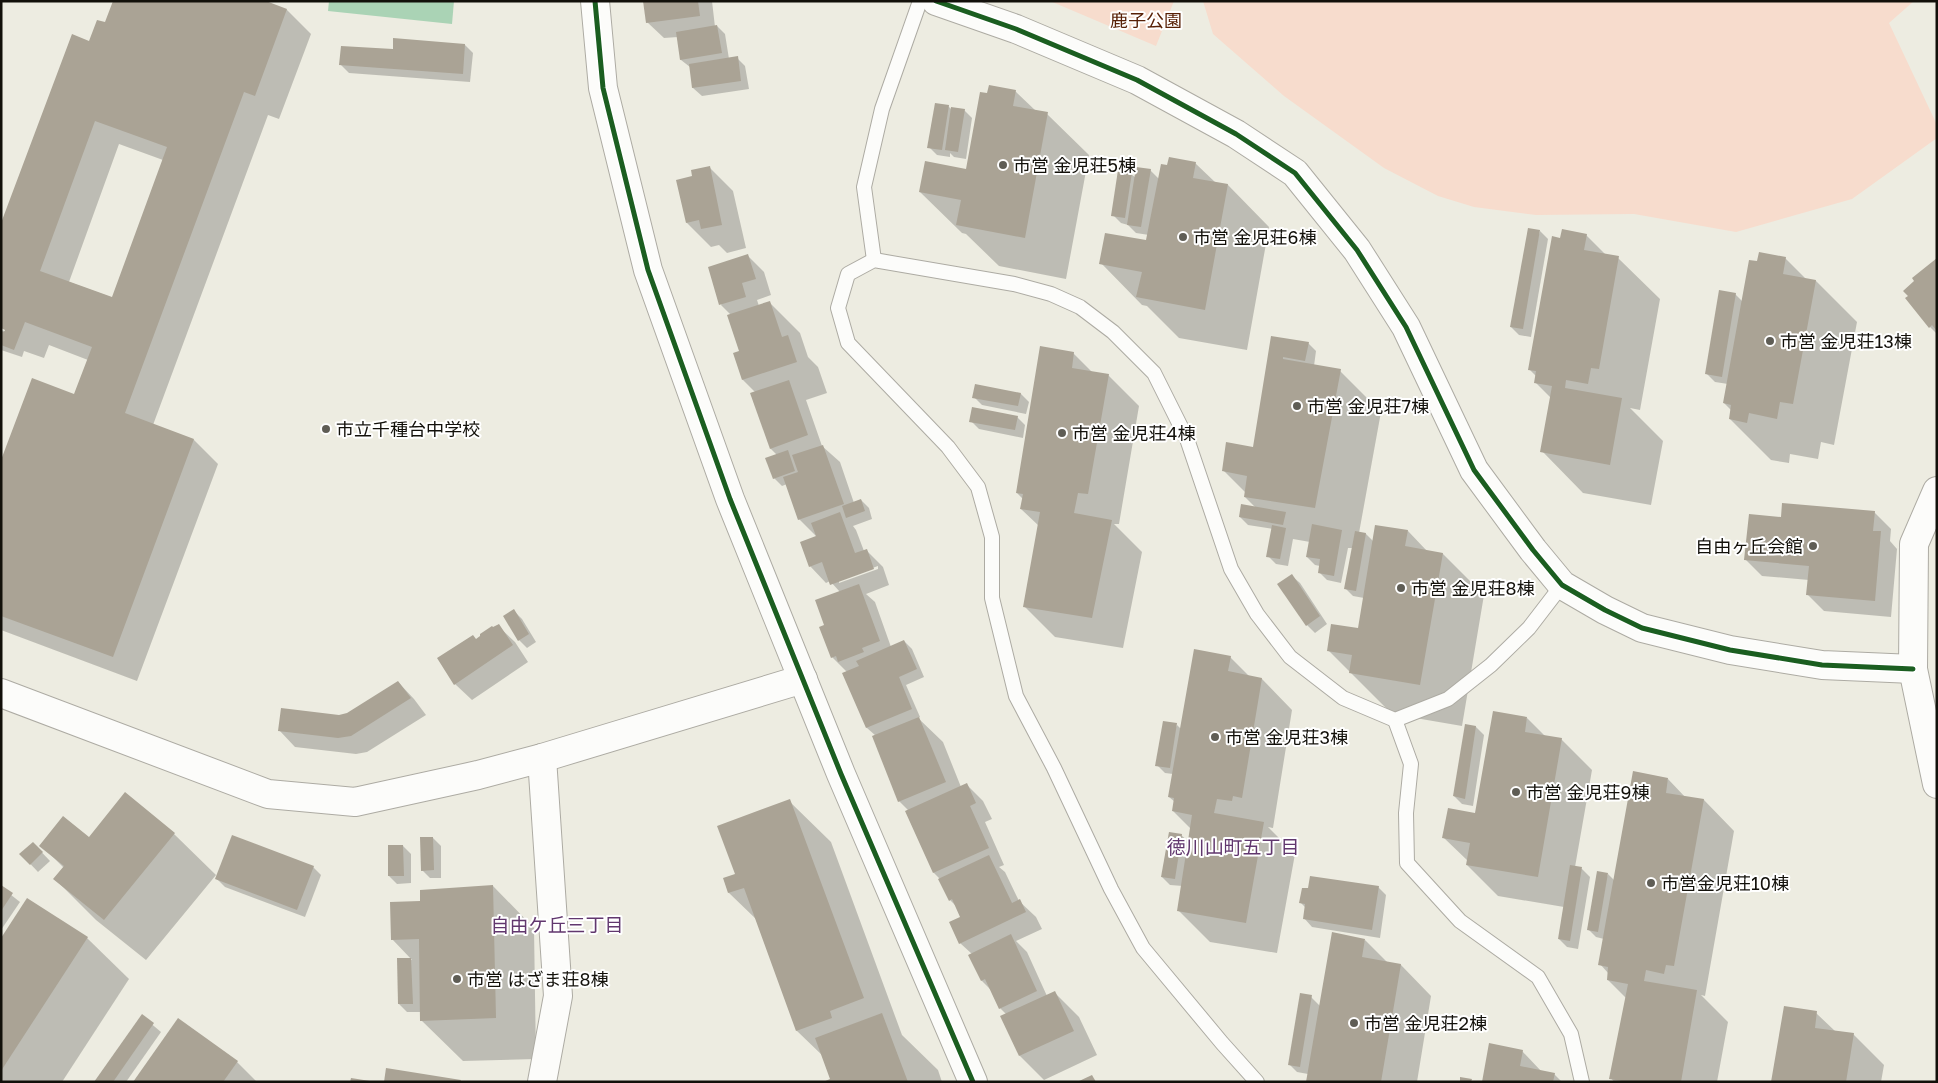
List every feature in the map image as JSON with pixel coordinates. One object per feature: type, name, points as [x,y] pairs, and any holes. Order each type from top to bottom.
[{"type":"street","points":[[595,1],[603,88],[648,270],[730,499],[841,774],[973,1082]]},
{"type":"street","points":[[936,1],[1016,30],[1138,80],[1236,134],[1295,173],[1357,250],[1406,327],[1474,470],[1533,550],[1562,585],[1605,610],[1642,628],[1730,650],[1822,665],[1914,669]]},
{"type":"street","points":[[1937,491],[1914,544],[1914,669],[1937,784]]},
{"type":"street","points":[[1,693],[268,794],[355,802],[478,775],[542,758],[803,678]]},
{"type":"street","points":[[542,758],[558,996],[542,1082]]},
{"type":"lane","points":[[874,260],[864,187],[882,109],[920,1]]},
{"type":"lane","points":[[1257,1082],[1143,948],[1111,889],[1054,768],[1016,696],[992,598],[992,537],[978,487],[948,447],[848,342],[838,308],[848,274],[874,260],[1014,284],[1051,294],[1080,307],[1113,332],[1154,373],[1187,439],[1231,569],[1258,614],[1290,657],[1343,698],[1395,720],[1448,699],[1491,664],[1529,628],[1562,585]]},
{"type":"lane","points":[[1395,720],[1411,764],[1406,813],[1407,863],[1460,921],[1538,977],[1571,1034],[1582,1082]]},
{"type":"green space","name":"鹿子公園","points":[[1050,1],[1174,1],[1156,46]]},
{"type":"green space","points":[[1203,1],[1914,1],[1889,23],[1937,125],[1937,138],[1852,199],[1736,232],[1634,214],[1536,215],[1474,207],[1438,196],[1384,168],[1284,96],[1213,34]]},
{"type":"shaded area","points":[[329,1],[454,1],[452,24],[328,11]]},
{"type":"building","points":[[113,1],[266,1],[287,9],[255,96],[244,92],[125,413],[194,439],[113,657],[1,616],[1,460],[32,378],[74,394],[92,347],[25,322],[14,350],[1,345],[1,331],[4,332],[5,330],[1,328],[1,223],[72,34],[89,41],[97,20],[105,22]],"holes":[[[95,121],[167,147],[112,297],[40,271]]]},
{"type":"building","points":[[643,1],[698,1],[700,16],[646,23]]},
{"type":"building","points":[[717,25],[722,53],[680,60],[676,32]]},
{"type":"building","points":[[393,38],[465,44],[463,74],[339,65],[341,46],[393,49]]},
{"type":"building","points":[[738,56],[741,81],[692,88],[689,64]]},
{"type":"building","name":"市営 金児荘5棟","points":[[989,85],[1016,90],[1013,106],[1048,112],[1025,238],[956,225],[961,200],[919,192],[925,161],[966,169],[980,92],[987,93]]},
{"type":"building","points":[[935,103],[949,105],[942,150],[927,148]]},
{"type":"building","points":[[951,107],[965,109],[958,152],[945,150]]},
{"type":"building","name":"市営 金児荘6棟","points":[[1169,157],[1196,162],[1193,178],[1228,184],[1205,310],[1136,297],[1142,272],[1099,264],[1105,233],[1146,240],[1161,164],[1167,165]]},
{"type":"building","points":[[710,166],[722,225],[701,229],[699,220],[686,223],[676,180],[692,176],[691,170]]},
{"type":"building","points":[[1136,167],[1151,169],[1141,227],[1127,225]]},
{"type":"building","points":[[1118,170],[1132,172],[1125,218],[1111,216]]},
{"type":"building","points":[[1528,228],[1540,230],[1523,329],[1510,327]]},
{"type":"building","points":[[1562,229],[1587,234],[1584,250],[1619,256],[1599,369],[1591,368],[1588,384],[1566,380],[1565,388],[1622,398],[1610,465],[1540,452],[1552,386],[1534,383],[1536,371],[1528,370],[1552,236],[1560,238]]},
{"type":"building","name":"市営 金児荘13棟","points":[[1759,252],[1786,257],[1783,274],[1816,280],[1793,404],[1780,402],[1777,419],[1749,413],[1747,423],[1729,419],[1731,405],[1723,403],[1749,260],[1757,261]]},
{"type":"building","points":[[748,254],[756,279],[742,283],[746,297],[719,305],[708,267]]},
{"type":"building","points":[[1937,258],[1937,331],[1932,325],[1929,328],[1905,298],[1908,296],[1903,291],[1914,281],[1912,278]]},
{"type":"building","points":[[1719,290],[1736,293],[1722,377],[1705,374]]},
{"type":"building","points":[[770,301],[782,337],[788,335],[797,362],[742,380],[733,353],[739,351],[727,315]]},
{"type":"building","name":"市営 金児荘7棟","points":[[1271,336],[1309,342],[1305,361],[1283,357],[1283,359],[1341,369],[1315,508],[1244,497],[1247,476],[1222,471],[1226,442],[1253,447]]},
{"type":"building","name":"市営 金児荘4棟","points":[[1040,346],[1074,352],[1072,368],[1109,374],[1088,494],[1078,493],[1074,513],[1112,520],[1092,618],[1023,607],[1040,512],[1020,509],[1023,494],[1016,493]]},
{"type":"building","points":[[789,380],[808,435],[770,449],[750,393]]},
{"type":"building","points":[[975,384],[1021,393],[1018,406],[972,398]]},
{"type":"building","points":[[972,407],[1018,416],[1015,430],[969,422]]},
{"type":"building","points":[[823,445],[844,504],[798,520],[783,477],[798,472],[792,455]]},
{"type":"building","points":[[788,450],[795,471],[773,479],[765,458]]},
{"type":"building","points":[[861,499],[865,511],[846,518],[842,506]]},
{"type":"building","name":"自由ヶ丘会館","points":[[1782,503],[1875,511],[1873,531],[1881,531],[1875,601],[1806,595],[1809,566],[1744,560],[1749,514],[1781,517]]},
{"type":"building","points":[[1241,504],[1286,512],[1283,525],[1239,517]]},
{"type":"building","points":[[840,512],[855,553],[867,549],[874,569],[830,585],[822,562],[809,567],[800,542],[816,536],[811,523]]},
{"type":"building","points":[[1312,524],[1342,530],[1334,576],[1318,573],[1320,559],[1306,557]]},
{"type":"building","points":[[1272,525],[1286,528],[1280,559],[1266,557]]},
{"type":"building","name":"市営 金児荘8棟","points":[[1375,525],[1408,530],[1405,546],[1443,553],[1420,685],[1349,673],[1352,655],[1327,651],[1331,624],[1358,628]]},
{"type":"building","points":[[1355,531],[1366,533],[1356,591],[1344,589]]},
{"type":"building","points":[[1292,574],[1320,616],[1306,626],[1277,584]]},
{"type":"building","points":[[859,584],[880,641],[862,648],[864,652],[838,662],[836,656],[831,658],[819,627],[824,625],[815,600]]},
{"type":"building","points":[[514,609],[529,634],[518,641],[503,616]]},
{"type":"building","points":[[499,624],[513,645],[454,685],[437,658],[473,635],[476,639],[492,626]]},
{"type":"building","points":[[904,640],[917,669],[899,677],[912,709],[866,728],[842,673],[859,666],[856,661]]},
{"type":"building","name":"市営 金児荘3棟","points":[[1194,649],[1231,656],[1228,671],[1262,678],[1242,798],[1233,796],[1232,801],[1217,799],[1214,813],[1264,822],[1246,923],[1177,911],[1192,815],[1172,811],[1174,798],[1168,797]]},
{"type":"building","points":[[398,681],[411,698],[351,736],[338,738],[278,731],[281,708],[339,715],[347,713]]},
{"type":"building","name":"市営 金児荘9棟","points":[[1493,711],[1527,717],[1525,732],[1562,738],[1538,877],[1466,865],[1470,843],[1442,838],[1448,808],[1475,813]]},
{"type":"building","points":[[919,717],[946,782],[898,802],[872,736]]},
{"type":"building","points":[[1163,721],[1177,723],[1170,768],[1155,766]]},
{"type":"building","points":[[1465,724],[1476,726],[1465,799],[1453,796]]},
{"type":"building","name":"市営金児荘10棟","points":[[1633,771],[1668,778],[1666,793],[1704,799],[1674,966],[1666,965],[1664,974],[1646,970],[1644,981],[1697,990],[1681,1082],[1629,1082],[1609,1079],[1628,984],[1607,980],[1608,967],[1598,965]]},
{"type":"building","points":[[967,783],[976,803],[970,806],[989,848],[933,873],[905,811]]},
{"type":"building","points":[[125,792],[175,833],[104,920],[53,879],[64,866],[39,846],[63,816],[89,837]]},
{"type":"building","points":[[790,799],[864,998],[830,1011],[832,1018],[796,1031],[744,888],[728,893],[723,878],[735,874],[717,826]]},
{"type":"building","points":[[1169,832],[1182,834],[1175,879],[1161,877]]},
{"type":"building","points":[[232,835],[314,866],[297,910],[215,879]]},
{"type":"building","points":[[420,837],[433,837],[434,870],[421,871]]},
{"type":"building","points":[[33,842],[43,852],[30,865],[19,854]]},
{"type":"building","points":[[388,845],[403,845],[404,876],[388,876]]},
{"type":"building","points":[[989,855],[1012,903],[1020,899],[1026,912],[959,944],[949,922],[960,917],[952,899],[949,901],[938,879]]},
{"type":"building","points":[[1570,865],[1582,867],[1570,941],[1558,939]]},
{"type":"building","points":[[1597,871],[1608,873],[1598,932],[1587,930]]},
{"type":"building","points":[[1310,876],[1379,886],[1372,930],[1303,919],[1305,904],[1299,903],[1302,888],[1308,888]]},
{"type":"building","points":[[1,885],[13,893],[1,911]]},
{"type":"building","name":"市営 はざま荘8棟","points":[[493,885],[496,1018],[420,1021],[419,939],[391,940],[390,902],[420,901],[420,890]]},
{"type":"building","points":[[27,898],[88,937],[1,1071],[1,938]]},
{"type":"building","name":"市営 金児荘2棟","points":[[1332,932],[1365,939],[1362,957],[1401,964],[1381,1082],[1306,1082]]},
{"type":"building","points":[[1011,934],[1037,991],[999,1009],[985,979],[981,981],[968,955]]},
{"type":"building","points":[[397,958],[411,958],[413,1004],[398,1004]]},
{"type":"building","points":[[1055,991],[1074,1031],[1019,1056],[1000,1016]]},
{"type":"building","points":[[1300,993],[1312,995],[1300,1067],[1288,1065]]},
{"type":"building","points":[[1784,1006],[1817,1011],[1815,1028],[1854,1033],[1846,1082],[1771,1082]]},
{"type":"building","points":[[882,1013],[908,1082],[823,1082],[830,1079],[815,1038]]},
{"type":"building","points":[[142,1014],[154,1023],[113,1082],[94,1082]]},
{"type":"building","points":[[178,1018],[238,1061],[223,1082],[133,1082]]},
{"type":"building","points":[[1489,1043],[1523,1050],[1520,1066],[1555,1073],[1553,1082],[1482,1082]]},
{"type":"building","points":[[386,1068],[461,1080],[460,1082],[384,1082]]},
{"type":"building","points":[[1092,1075],[1096,1082],[1077,1082]]},
{"type":"building","points":[[1460,1077],[1472,1079],[1471,1082],[1460,1082]]},
{"type":"building","points":[[351,1078],[370,1081],[370,1082],[350,1082]]},
{"type":"cycle path","points":[[595,1],[603,88],[648,270],[730,499],[841,774],[973,1082]]},
{"type":"cycle path","points":[[936,1],[1016,29],[1137,80],[1236,134],[1295,173],[1357,250],[1406,327],[1474,470],[1533,550],[1562,585],[1605,610],[1642,628],[1730,650],[1822,665],[1913,669]]},
{"type":"place","name":"市営 金児荘5棟","points":[[1003,165]]},
{"type":"place","name":"市営 金児荘6棟","points":[[1183,237]]},
{"type":"place","name":"市営 金児荘13棟","points":[[1770,341]]},
{"type":"place","name":"市営 金児荘7棟","points":[[1297,406]]},
{"type":"place","name":"市立千種台中学校","points":[[326,429]]},
{"type":"place","name":"市営 金児荘4棟","points":[[1062,433]]},
{"type":"place","name":"自由ヶ丘会館","points":[[1813,546]]},
{"type":"place","name":"市営 金児荘8棟","points":[[1401,588]]},
{"type":"place","name":"市営 金児荘3棟","points":[[1215,737]]},
{"type":"place","name":"市営 金児荘9棟","points":[[1516,792]]},
{"type":"place","name":"市営金児荘10棟","points":[[1651,883]]},
{"type":"place","name":"市営 はざま荘8棟","points":[[457,979]]},
{"type":"place","name":"市営 金児荘2棟","points":[[1354,1023]]},
{"type":"district","name":"徳川山町五丁目","points":[[1233,846]]},
{"type":"district","name":"自由ケ丘三丁目","points":[[557,924]]}]
